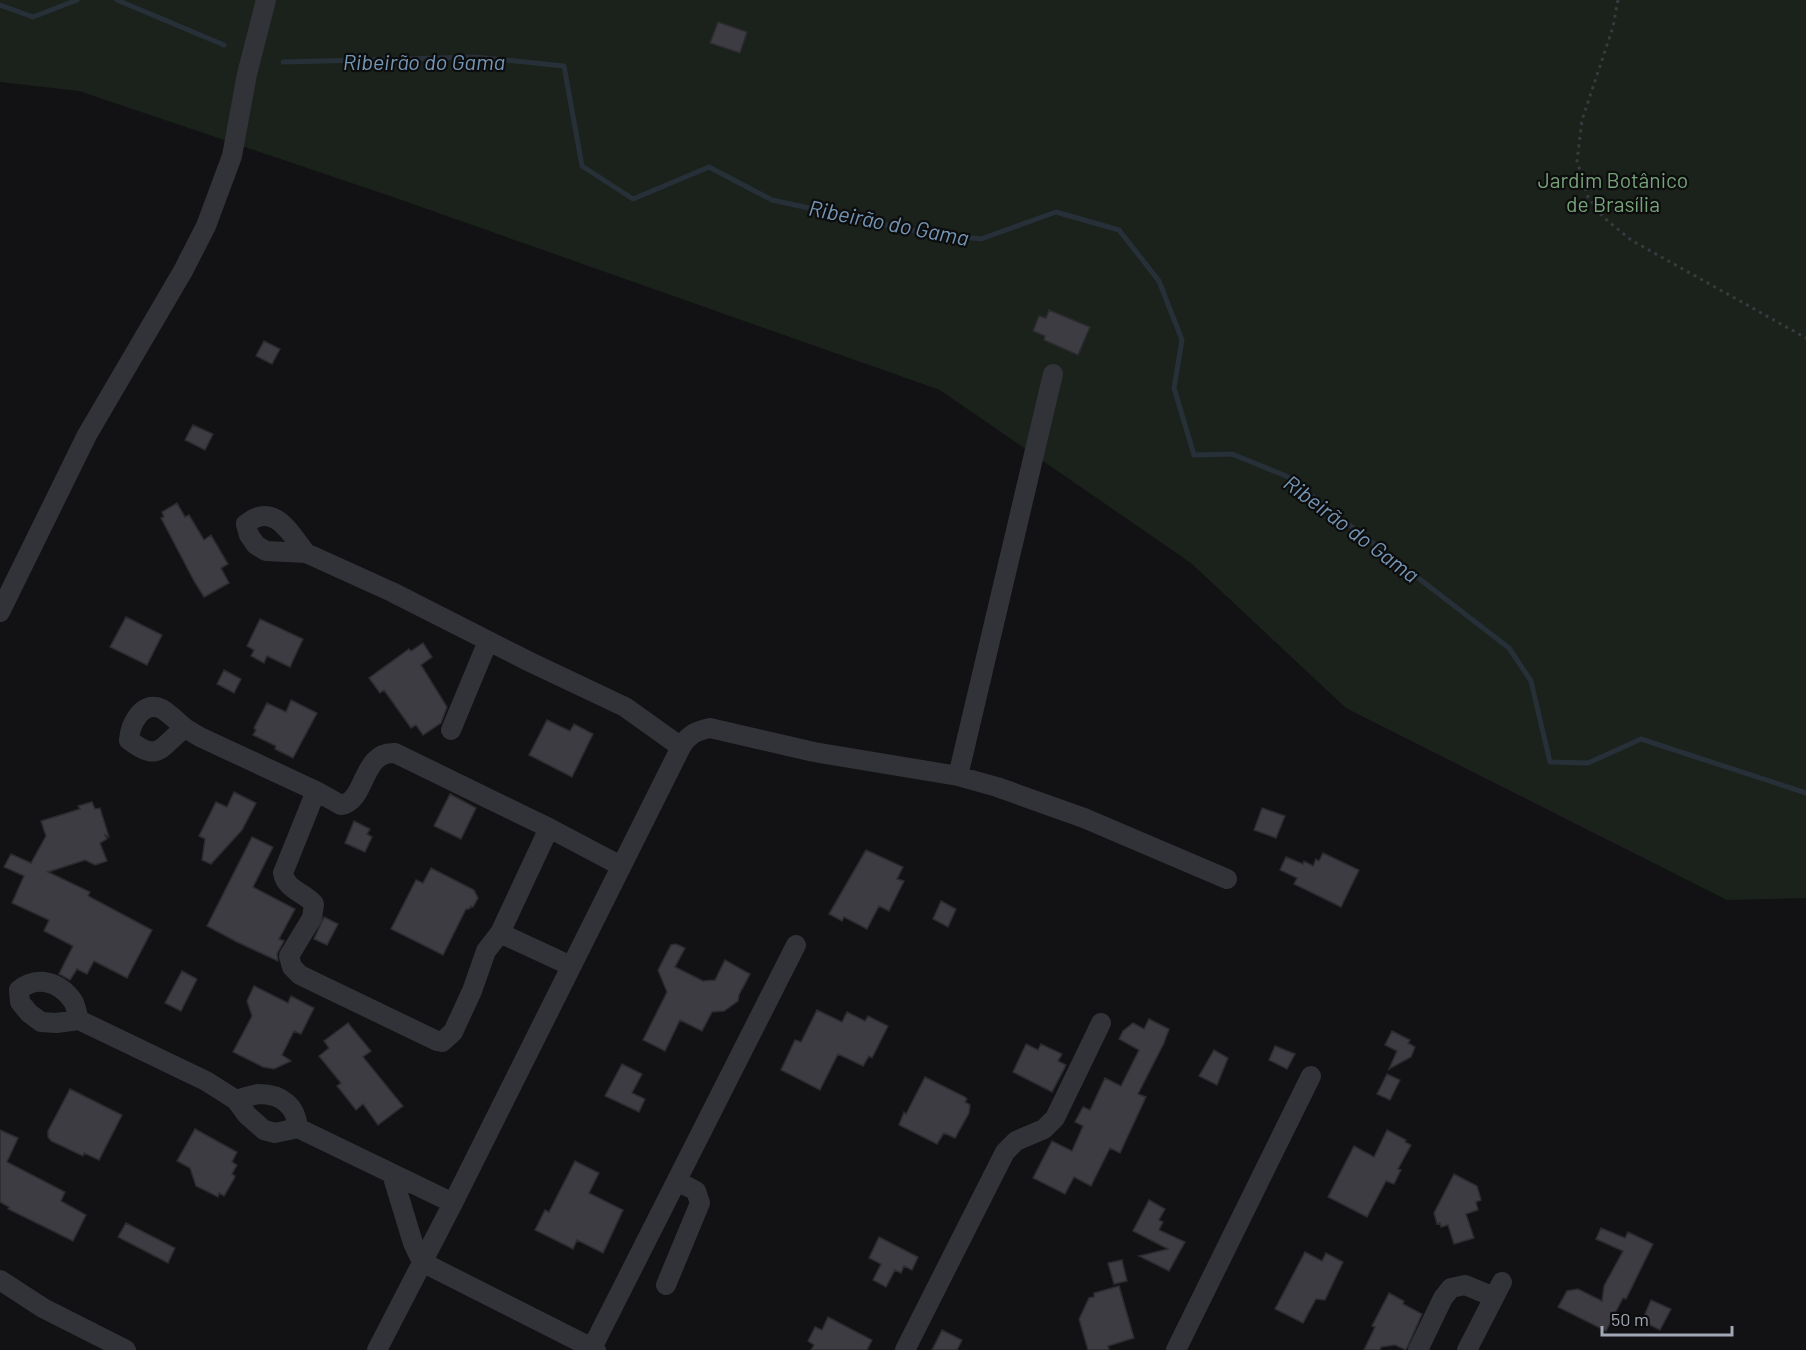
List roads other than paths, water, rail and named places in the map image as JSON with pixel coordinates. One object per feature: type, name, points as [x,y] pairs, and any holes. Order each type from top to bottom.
[{"type":"street","points":[[0,612],[87,435],[183,271],[206,226],[232,156],[247,74],[266,0]]},
{"type":"street","points":[[958,776],[1053,374]]},
{"type":"street","points":[[306,553],[392,592],[626,707],[681,747]]},
{"type":"street","points":[[451,730],[488,641]]},
{"type":"street","points":[[185,728],[341,805],[346,805],[362,784],[368,769],[377,757],[395,753],[621,866]]},
{"type":"street","points":[[377,1350],[681,747],[696,730],[710,728],[814,752],[958,776],[997,787],[1084,818],[1227,879]]},
{"type":"street","points":[[316,791],[283,873],[290,887],[308,897],[314,904],[312,918],[290,957],[292,967],[300,975],[442,1042],[453,1032],[472,991],[486,951],[500,933],[549,828]]},
{"type":"street","points":[[500,933],[571,966]]},
{"type":"street","points":[[392,1174],[413,1242],[422,1262],[594,1349],[796,945]]},
{"type":"street","points":[[79,1020],[206,1081],[236,1100],[247,1115],[264,1130],[275,1133],[298,1128],[453,1203]]},
{"type":"street","points":[[905,1350],[1005,1152],[1016,1141],[1044,1129],[1055,1118],[1101,1023]]},
{"type":"street","points":[[1176,1350],[1311,1076]]},
{"type":"street","points":[[236,1100],[260,1094],[277,1098],[291,1105],[297,1115],[298,1128]]},
{"type":"street","points":[[666,1285],[700,1203],[696,1191],[677,1181]]},
{"type":"street","points":[[0,1280],[43,1308],[126,1350]]},
{"type":"street","points":[[1418,1350],[1443,1298],[1451,1288],[1465,1286],[1498,1290],[1467,1350]]},
{"type":"waterway","name":"Ribeirão do Gama","points":[[0,5],[33,17],[77,0]]},
{"type":"waterway","name":"Ribeirão do Gama","points":[[117,0],[224,45]]},
{"type":"waterway","name":"Ribeirão do Gama","points":[[283,62],[475,57],[564,66],[582,166],[633,199],[709,167],[772,200],[919,232],[981,239],[1056,212],[1119,230],[1159,281],[1182,340],[1174,388],[1194,455],[1232,454],[1286,476],[1509,648],[1531,681],[1550,762],[1588,763],[1641,739],[1806,793]]},
{"type":"park label","name":"Jardim Botânico de Brasília","points":[[1613,191]]}]
